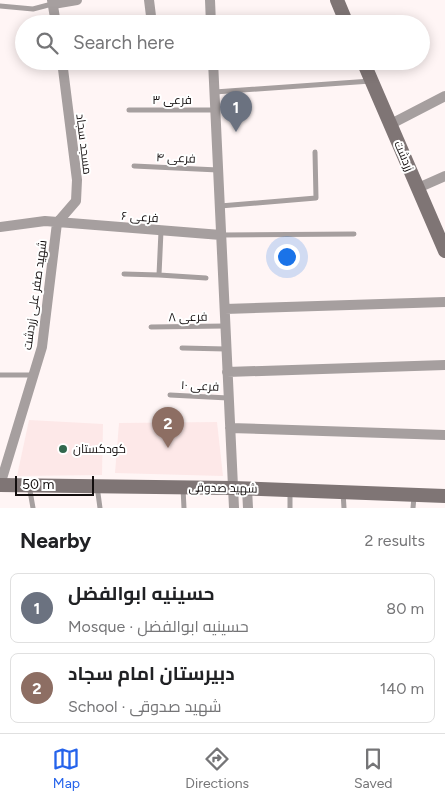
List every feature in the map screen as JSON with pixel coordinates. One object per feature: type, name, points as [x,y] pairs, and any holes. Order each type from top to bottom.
[{"type":"street","points":[[54,15],[52,2],[77,0]]},
{"type":"street","points":[[149,0],[151,15]]},
{"type":"street","points":[[210,0],[211,15]]},
{"type":"street","points":[[337,0],[343,15]]},
{"type":"street","name":"مسجد سجاد","points":[[57,223],[76,201],[77,180],[63,70]]},
{"type":"street","points":[[214,70],[234,508]]},
{"type":"street","name":"زردشت","points":[[367,70],[445,251]]},
{"type":"street","points":[[391,124],[445,96]]},
{"type":"street","points":[[418,188],[445,176]]},
{"type":"street","name":"فرعی ۶","points":[[0,227],[45,221],[221,235]]},
{"type":"street","name":"شهید صفر علی زردشت","points":[[0,485],[42,347],[57,223]]},
{"type":"street","points":[[224,308],[445,302]]},
{"type":"street","points":[[227,372],[445,364]]},
{"type":"street","points":[[230,428],[445,435]]},
{"type":"street","name":"شهید صدوقی","points":[[0,485],[233,488],[445,496]]},
{"type":"street","points":[[247,489],[248,508]]},
{"type":"lane","points":[[0,6],[33,9],[52,2]]},
{"type":"lane","points":[[215,92],[372,80]]},
{"type":"lane","name":"فرعی ۳","points":[[129,110],[215,110]]},
{"type":"lane","points":[[220,206],[316,198],[315,152]]},
{"type":"lane","name":"فرعی ۴","points":[[134,166],[218,170]]},
{"type":"lane","points":[[159,276],[161,231]]},
{"type":"lane","points":[[221,235],[354,234]]},
{"type":"lane","points":[[124,274],[206,278]]},
{"type":"lane","name":"فرعی ۸","points":[[151,327],[225,326]]},
{"type":"lane","points":[[182,348],[226,349]]},
{"type":"lane","points":[[0,375],[33,375]]},
{"type":"lane","name":"فرعی ۱۰","points":[[170,395],[228,398]]},
{"type":"lane","points":[[29,485],[33,508]]},
{"type":"lane","points":[[96,486],[100,508]]},
{"type":"lane","points":[[182,488],[184,508]]},
{"type":"lane","points":[[290,490],[290,508]]},
{"type":"lane","points":[[342,492],[344,508]]},
{"type":"lane","points":[[413,508],[414,494]]},
{"type":"shaded area","name":"کودکستان","points":[[29,420],[103,424],[102,475],[17,476]]},
{"type":"shaded area","points":[[217,422],[223,476],[115,473],[119,423]]},
{"type":"place","name":"حسینیه ابوالفضل","points":[[236,132]]},
{"type":"place","name":"دبیرستان امام سجاد","points":[[168,448]]},
{"type":"place","name":"کودکستان","points":[[63,449]]}]
